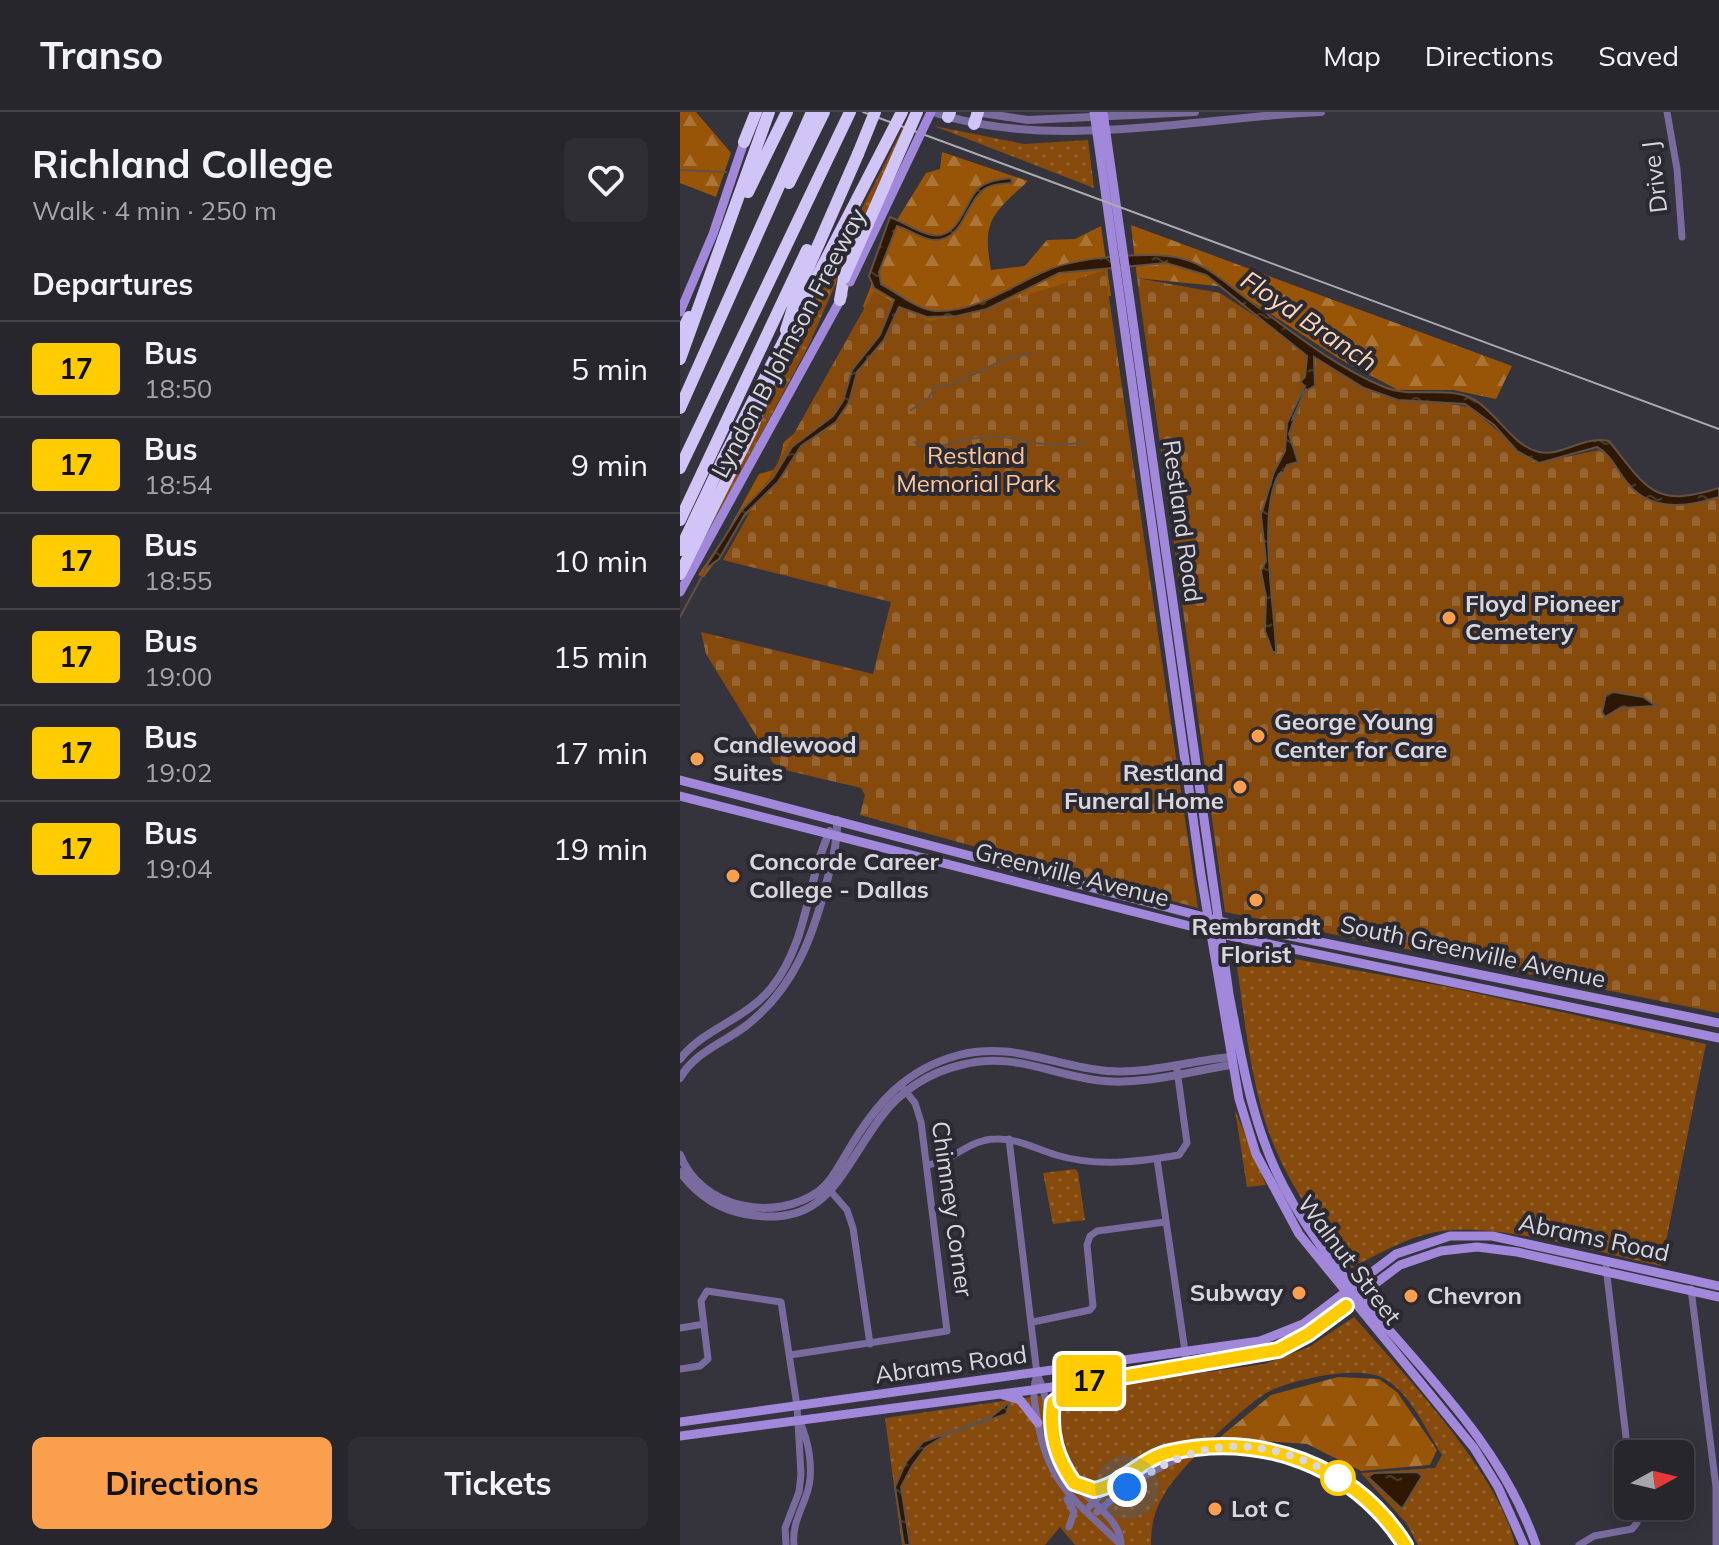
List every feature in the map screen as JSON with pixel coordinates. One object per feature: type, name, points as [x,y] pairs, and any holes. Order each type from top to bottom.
[{"type":"highway","points":[[744,142],[754,112]]},
{"type":"highway","points":[[680,359],[769,112]]},
{"type":"highway","points":[[680,336],[787,112]]},
{"type":"highway","points":[[809,131],[812,112]]},
{"type":"highway","points":[[680,408],[753,244],[809,131],[824,112]]},
{"type":"highway","points":[[680,468],[850,112]]},
{"type":"highway","points":[[680,574],[752,429],[799,289],[873,112]]},
{"type":"highway","points":[[680,550],[723,459],[902,112]]},
{"type":"highway","points":[[840,300],[917,112]]},
{"type":"highway","name":"Lyndon B Johnson Freeway","points":[[680,520],[854,153]]},
{"type":"main road","name":"Lyndon B Johnson Freeway","points":[[847,280],[932,112]]},
{"type":"main road","points":[[1098,114],[1100,128]]},
{"type":"main road","name":"Restland Road","points":[[1100,128],[1119,226],[1118,256]]},
{"type":"main road","name":"Restland Road","points":[[1100,128],[1108,228],[1121,273],[1219,921]]},
{"type":"main road","points":[[680,312],[713,234],[744,142]]},
{"type":"main road","points":[[1108,228],[1119,226]]},
{"type":"main road","name":"Restland Road","points":[[1121,273],[1207,918]]},
{"type":"main road","name":"Lyndon B Johnson Freeway","points":[[680,592],[840,300]]},
{"type":"main road","name":"Greenville Avenue","points":[[680,780],[1219,921]]},
{"type":"main road","points":[[727,808],[731,793]]},
{"type":"main road","name":"Greenville Avenue","points":[[680,796],[1221,934]]},
{"type":"main road","points":[[1001,878],[1004,864]]},
{"type":"main road","name":"Walnut Street","points":[[1207,918],[1230,1061],[1256,1154],[1279,1201],[1351,1301],[1474,1448],[1503,1497],[1524,1545]]},
{"type":"main road","name":"Walnut Street","points":[[1219,921],[1249,1094],[1265,1149],[1288,1195],[1311,1231],[1360,1294],[1482,1440],[1520,1504],[1536,1545]]},
{"type":"main road","name":"South Greenville Avenue","points":[[1219,921],[1719,1023]]},
{"type":"main road","points":[[1269,944],[1271,932]]},
{"type":"main road","name":"South Greenville Avenue","points":[[1221,934],[1719,1038]]},
{"type":"main road","points":[[1320,954],[1323,941]]},
{"type":"main road","points":[[1279,1201],[1288,1195]]},
{"type":"main road","name":"Abrams Road","points":[[680,1422],[1275,1338],[1303,1324],[1396,1254],[1434,1239],[1476,1235],[1606,1266],[1719,1286]]},
{"type":"main road","name":"Abrams Road","points":[[680,1436],[1032,1390],[1278,1350],[1324,1324],[1400,1265],[1429,1254],[1477,1247],[1518,1247]]},
{"type":"main road","name":"Abrams Road","points":[[1606,1266],[1719,1297]]},
{"type":"main road","points":[[1050,1422],[1057,1397],[1082,1382]]},
{"type":"main road","points":[[988,1395],[1004,1395],[1020,1400],[1038,1423]]},
{"type":"street","points":[[932,112],[1028,120],[1098,114],[1195,112]]},
{"type":"street","points":[[976,115],[1028,130],[1100,128],[1321,112]]},
{"type":"street","name":"Drive J","points":[[1667,112],[1677,169],[1682,237]]},
{"type":"street","points":[[680,1078],[699,1055],[759,1014],[775,998],[804,955],[814,931],[837,820]]},
{"type":"street","points":[[680,1059],[697,1042],[748,1012],[772,986],[794,950],[833,835]]},
{"type":"street","points":[[794,950],[804,955]]},
{"type":"street","points":[[680,1155],[692,1176],[711,1194],[741,1205],[786,1205],[829,1189],[869,1115],[899,1084],[932,1064],[991,1049],[1033,1053],[1104,1071],[1230,1061]]},
{"type":"street","points":[[680,1172],[712,1203],[728,1210],[762,1217],[791,1215],[809,1208],[829,1189],[880,1117],[905,1091],[940,1071],[988,1059],[1023,1062],[1066,1075],[1101,1081],[1130,1081],[1230,1061]]},
{"type":"street","points":[[928,1165],[954,1158],[976,1141],[1009,1139],[1057,1156],[1087,1161],[1157,1159],[1179,1155],[1186,1146],[1175,1063]]},
{"type":"street","name":"Chimney Corner","points":[[790,1355],[947,1331],[928,1165],[918,1111],[899,1084]]},
{"type":"street","points":[[1009,1139],[1033,1322],[1037,1374],[1032,1390],[1046,1459],[1073,1507],[1069,1527]]},
{"type":"street","points":[[1157,1159],[1187,1365]]},
{"type":"street","points":[[829,1189],[847,1210],[853,1228],[870,1344]]},
{"type":"street","points":[[1033,1322],[1090,1310],[1093,1306],[1087,1245],[1090,1236],[1097,1231],[1165,1222]]},
{"type":"street","points":[[1606,1266],[1626,1440]]},
{"type":"street","points":[[1695,1281],[1691,1291],[1716,1487],[1716,1545]]},
{"type":"street","points":[[680,1369],[706,1363],[701,1301],[707,1291],[776,1299],[784,1306],[799,1419],[801,1483],[785,1528],[786,1545]]},
{"type":"street","points":[[680,1328],[704,1324]]},
{"type":"street","points":[[1037,1374],[1044,1388],[1060,1460],[1074,1483],[1120,1532],[1121,1545]]},
{"type":"street","points":[[706,1419],[708,1432]]},
{"type":"street","points":[[794,1545],[794,1525],[810,1481],[804,1431],[799,1419]]},
{"type":"street","points":[[1074,1483],[1094,1490],[1170,1452],[1258,1448],[1320,1467],[1370,1501],[1405,1545]]},
{"type":"street","points":[[1093,1517],[1127,1487],[1193,1451]]},
{"type":"street","points":[[1117,1481],[1127,1487]]},
{"type":"street","points":[[1085,1511],[1117,1481]]},
{"type":"street","points":[[1061,1486],[1121,1545]]},
{"type":"street","points":[[1579,1545],[1594,1536],[1632,1529],[1637,1520]]},
{"type":"green space","points":[[680,112],[696,112],[731,153],[716,197],[680,183]]},
{"type":"green space","points":[[910,114],[808,347],[707,535],[763,417],[785,359]]},
{"type":"green space","points":[[934,126],[1024,144],[1088,140],[1094,188]]},
{"type":"green space","points":[[942,152],[1028,181],[998,211],[989,228],[991,270],[1025,266],[1047,240],[1075,239],[1101,226],[1111,296],[1092,297],[767,495],[735,526],[727,546],[704,577],[698,575],[725,536],[759,474],[777,469],[784,442],[806,424],[871,322],[863,306],[897,220],[926,173],[940,169]]},
{"type":"green space","points":[[1131,225],[1512,366],[1496,399],[1453,390],[1398,390],[1338,358],[1251,301],[1217,286],[1137,278]]},
{"type":"green space","name":"Restland Memorial Park","points":[[1105,270],[1198,908],[860,815],[865,795],[861,788],[785,770],[773,763],[706,654],[701,632],[873,674],[891,602],[723,560],[874,291],[929,321],[989,307]]},
{"type":"green space","points":[[1137,278],[1220,293],[1358,383],[1389,395],[1470,407],[1525,455],[1542,462],[1599,450],[1635,487],[1656,499],[1680,501],[1719,497],[1719,1013],[1225,912]]},
{"type":"green space","points":[[1234,948],[1448,987],[1706,1044],[1661,1266],[1521,1235],[1466,1230],[1418,1236],[1351,1268],[1300,1196],[1266,1125],[1249,1050]]},
{"type":"green space","points":[[1235,1110],[1266,1185],[1247,1187]]},
{"type":"green space","points":[[1075,1169],[1085,1220],[1053,1224],[1043,1173]]},
{"type":"green space","points":[[1354,1317],[1470,1456],[1506,1517],[1515,1545],[1418,1545],[1407,1524],[1361,1473],[1435,1468],[1442,1455],[1417,1412],[1393,1385],[1372,1374],[1342,1373],[1295,1382],[1270,1391],[1229,1422],[1165,1493],[1154,1518],[1151,1545],[1075,1545],[1060,1527],[1045,1545],[902,1545],[885,1418],[1264,1364],[1309,1347]]},
{"type":"green space","points":[[1338,1377],[1379,1379],[1397,1392],[1437,1450],[1430,1465],[1361,1471],[1307,1444],[1219,1438],[1271,1395]]},
{"type":"water","points":[[1011,178],[1012,183],[984,189],[975,198],[957,229],[943,239],[929,239],[897,226],[879,272],[881,284],[922,307],[935,311],[950,310],[980,303],[1048,270],[1074,262],[1141,255],[1181,258],[1213,273],[1332,360],[1384,387],[1406,392],[1452,393],[1473,399],[1521,443],[1539,452],[1556,452],[1591,441],[1609,441],[1643,482],[1654,490],[1679,496],[1719,488],[1719,497],[1675,505],[1643,497],[1597,447],[1539,463],[1517,451],[1494,425],[1465,404],[1398,400],[1364,388],[1314,357],[1315,386],[1304,392],[1289,434],[1298,462],[1287,465],[1284,472],[1279,474],[1269,512],[1269,560],[1276,651],[1273,653],[1265,631],[1266,597],[1261,571],[1266,561],[1261,515],[1274,472],[1285,451],[1287,423],[1305,386],[1300,382],[1305,377],[1307,356],[1206,275],[1166,263],[1059,273],[987,309],[957,316],[927,317],[899,307],[884,340],[857,372],[849,402],[836,422],[801,446],[778,482],[745,514],[719,559],[704,570],[741,511],[773,478],[792,447],[833,416],[843,401],[852,370],[880,335],[894,300],[874,288],[869,276],[890,217],[927,234],[941,235],[956,225],[980,187]]},
{"type":"water","points":[[1614,692],[1643,697],[1656,706],[1620,708],[1605,717],[1602,712],[1606,694]]},
{"type":"water","points":[[1010,1402],[1006,1414],[946,1435],[926,1447],[901,1487],[910,1545],[904,1545],[895,1487],[906,1462],[923,1442],[991,1417]]},
{"type":"water","points":[[1417,1472],[1422,1476],[1402,1509],[1368,1477],[1374,1473]]},
{"type":"waterway","name":"Floyd Branch","points":[[680,170],[726,172]]},
{"type":"waterway","points":[[911,410],[928,399],[935,387],[951,385],[1010,357],[1031,353]]},
{"type":"waterway","points":[[1292,420],[1306,389]]},
{"type":"waterway","points":[[915,442],[927,448],[992,436],[1054,445],[1085,442]]},
{"type":"waterway","points":[[1274,488],[1281,472]]},
{"type":"waterway","points":[[680,617],[706,569]]},
{"type":"tram line","points":[[863,112],[1719,429]]},
{"type":"bus line","name":"17","points":[[1346,1306],[1324,1324],[1278,1350],[1082,1382],[1068,1388],[1053,1403],[1050,1422],[1053,1439],[1060,1460],[1074,1483],[1094,1490],[1114,1483],[1143,1464],[1170,1452],[1249,1447],[1293,1456],[1341,1479],[1370,1501],[1405,1545]]},
{"type":"place","name":"Floyd Pioneer Cemetery","points":[[1449,618]]},
{"type":"place","name":"George Young Center for Care","points":[[1258,736]]},
{"type":"place","name":"Candlewood Suites","points":[[697,759]]},
{"type":"place","name":"Restland Funeral Home","points":[[1240,787]]},
{"type":"place","name":"Concorde Career College - Dallas","points":[[733,876]]},
{"type":"place","name":"Rembrandt Florist","points":[[1256,900]]},
{"type":"place","name":"Subway","points":[[1299,1293]]},
{"type":"place","name":"Chevron","points":[[1411,1296]]},
{"type":"place","name":"Lot C","points":[[1215,1509]]},
{"type":"route","points":[[1127,1487],[1193,1451],[1231,1447],[1258,1448],[1293,1456],[1341,1479],[1338,1478]]}]
